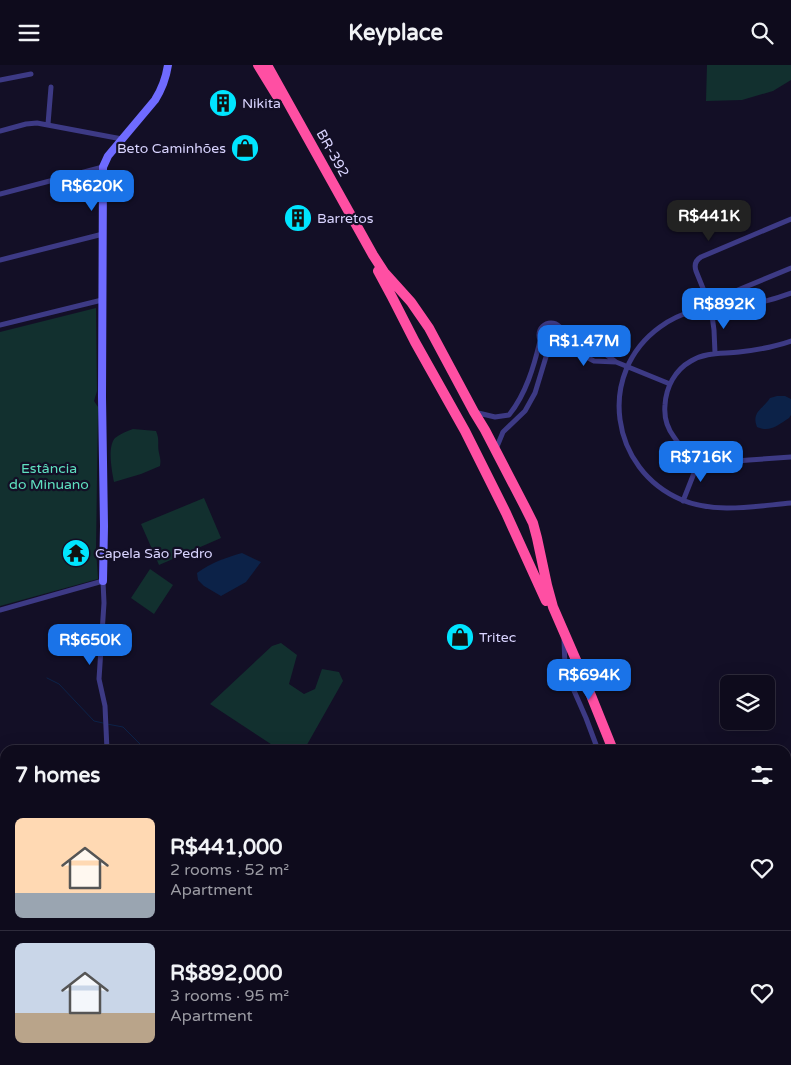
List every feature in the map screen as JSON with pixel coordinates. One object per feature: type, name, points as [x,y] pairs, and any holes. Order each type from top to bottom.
[{"type":"highway","name":"BR-392","points":[[258,65],[315,156],[450,405],[506,513],[609,745]]},
{"type":"highway","name":"BR-392","points":[[267,65],[384,272],[411,302],[429,328],[495,449],[532,523],[553,607],[586,683],[609,745]]},
{"type":"highway","points":[[412,335],[420,328],[429,328]]},
{"type":"highway","points":[[506,513],[520,513],[524,507]]},
{"type":"street","points":[[107,745],[104,706],[99,679],[104,603],[102,300],[104,167],[108,156],[158,95],[164,82],[168,65]]},
{"type":"street","points":[[0,80],[31,74]]},
{"type":"street","points":[[48,124],[51,87]]},
{"type":"street","points":[[0,131],[37,123],[122,139]]},
{"type":"street","points":[[0,193],[104,167]]},
{"type":"street","points":[[715,353],[710,305],[696,271],[695,264],[697,260],[791,219]]},
{"type":"street","points":[[0,260],[103,234]]},
{"type":"street","points":[[791,268],[710,305],[668,321],[658,328],[642,343],[635,353],[622,384],[619,406],[621,429],[628,449],[640,468],[664,491],[683,501],[704,506],[726,508],[791,503]]},
{"type":"street","points":[[710,305],[733,307],[771,300],[791,293]]},
{"type":"street","points":[[0,325],[102,300]]},
{"type":"street","points":[[474,412],[495,417],[509,415],[520,400],[527,385],[540,341],[540,329],[547,324],[555,324],[560,327],[562,338],[555,347],[544,345],[540,341]]},
{"type":"street","points":[[562,333],[600,350],[616,362],[670,384]]},
{"type":"street","points":[[791,341],[760,349],[715,353],[686,364],[670,384],[666,395],[665,407],[672,435],[689,453],[700,458],[729,462],[791,457]]},
{"type":"street","points":[[560,343],[594,361],[616,362]]},
{"type":"street","points":[[495,449],[503,433],[525,411],[535,393],[549,347]]},
{"type":"street","points":[[683,501],[700,458]]},
{"type":"street","points":[[0,610],[103,581]]},
{"type":"street","points":[[564,640],[565,666],[568,677],[596,745]]},
{"type":"green space","points":[[707,65],[791,65],[791,80],[773,91],[742,100],[706,101]]},
{"type":"green space","name":"Estância do Minuano","points":[[96,308],[97,391],[94,401],[98,407],[96,549],[98,579],[0,606],[0,332]]},
{"type":"green space","points":[[133,429],[156,431],[160,466],[114,482],[111,447],[115,438]]},
{"type":"green space","points":[[204,498],[221,538],[159,565],[141,524]]},
{"type":"green space","points":[[150,569],[173,585],[154,614],[131,598]]},
{"type":"green space","points":[[281,643],[297,655],[289,684],[304,694],[315,689],[322,669],[339,672],[343,681],[307,745],[272,745],[210,704],[272,646]]},
{"type":"water","points":[[785,396],[791,399],[791,415],[770,429],[757,427],[757,414],[770,398]]},
{"type":"water","points":[[242,553],[261,562],[246,582],[221,596],[198,580],[197,573],[203,569]]},
{"type":"waterway","points":[[47,678],[59,684],[94,721],[103,723]]},
{"type":"waterway","points":[[107,724],[123,727],[141,745]]},
{"type":"place","name":"Nikita","points":[[223,103]]},
{"type":"place","name":"Beto Caminhões","points":[[245,148]]},
{"type":"place","name":"Barretos","points":[[298,218]]},
{"type":"place","name":"Capela São Pedro","points":[[76,553]]},
{"type":"place","name":"Tritec","points":[[460,637]]}]
